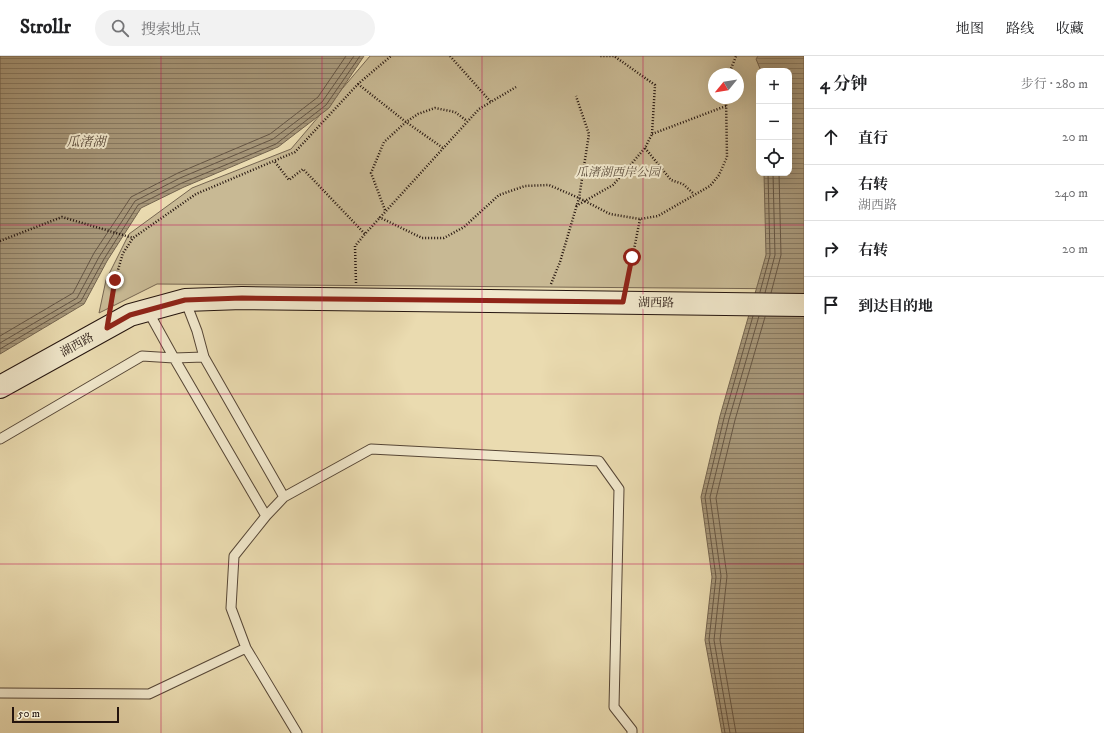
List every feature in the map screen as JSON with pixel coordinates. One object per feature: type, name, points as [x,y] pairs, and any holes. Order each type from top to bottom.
[{"type":"street","name":"湖西路","points":[[0,387],[130,315],[185,300],[242,298],[804,305]]},
{"type":"lane","points":[[185,300],[197,331],[204,357],[284,496]]},
{"type":"lane","points":[[148,310],[174,358],[266,516]]},
{"type":"lane","points":[[0,439],[142,356],[174,358],[204,357]]},
{"type":"lane","points":[[297,733],[246,648],[231,608],[234,556],[284,496],[371,449],[599,461],[619,490],[614,707],[632,730],[632,733]]},
{"type":"lane","points":[[0,693],[149,694],[246,648]]},
{"type":"path","points":[[107,328],[115,280],[123,253],[133,238],[196,194],[275,162],[295,152],[358,84],[391,56]]},
{"type":"path","points":[[450,56],[491,102]]},
{"type":"path","points":[[576,206],[613,185],[645,148],[652,134],[655,84],[614,56],[600,56]]},
{"type":"path","points":[[731,68],[736,56]]},
{"type":"path","points":[[358,84],[406,122],[444,148]]},
{"type":"path","points":[[356,299],[355,246],[385,210],[479,109],[516,87]]},
{"type":"path","points":[[546,301],[579,198],[589,134],[576,96]]},
{"type":"path","points":[[379,217],[422,238],[444,238],[464,227],[499,195],[525,186],[549,185],[586,201],[610,214],[640,219],[658,216],[710,186],[719,175],[727,157],[726,106],[652,134]]},
{"type":"path","points":[[385,210],[371,173],[384,142],[406,122],[418,114],[436,108],[455,112],[467,121]]},
{"type":"path","points":[[645,148],[671,180],[683,184],[694,195]]},
{"type":"path","points":[[275,162],[289,180],[303,169],[365,234]]},
{"type":"path","points":[[0,241],[62,217],[133,238]]},
{"type":"path","points":[[623,302],[640,219]]},
{"type":"green space","name":"瓜渚湖西岸公园","points":[[370,56],[804,56],[804,289],[157,284],[99,313],[106,280],[129,234],[192,188],[291,149]]},
{"type":"water","name":"瓜渚湖","points":[[0,56],[364,56],[329,108],[278,147],[184,187],[141,208],[107,261],[84,304],[0,354]]},
{"type":"water","points":[[758,56],[804,56],[804,733],[722,733],[705,640],[712,577],[701,497],[720,416],[766,255],[764,176],[792,176],[792,68],[760,68],[756,59]]},
{"type":"route","points":[[115,280],[112,306],[107,328],[130,315],[185,300],[242,298],[623,302],[632,257]]}]
